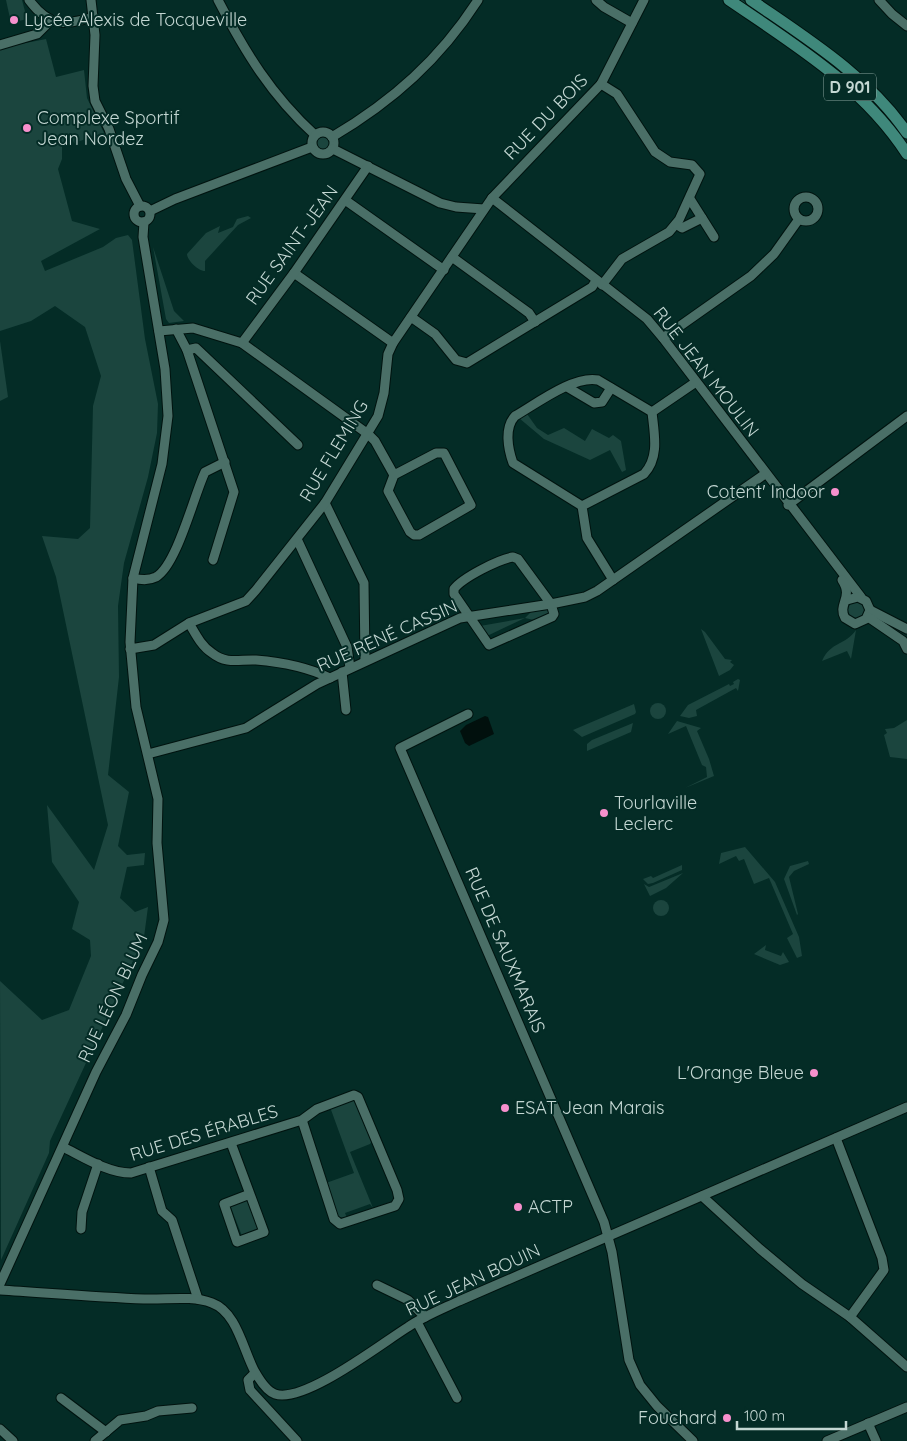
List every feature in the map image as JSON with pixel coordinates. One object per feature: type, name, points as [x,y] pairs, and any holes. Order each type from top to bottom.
[{"type":"main road","name":"D 901","points":[[729,0],[850,87],[893,132],[907,154]]},
{"type":"main road","name":"D 901","points":[[750,0],[830,56],[880,100],[907,133]]},
{"type":"street","points":[[29,0],[38,12],[50,21],[64,23],[94,17]]},
{"type":"street","points":[[91,0],[94,17],[93,86],[95,101],[110,129],[126,179],[140,206]]},
{"type":"street","points":[[218,0],[258,72],[278,98],[315,136]]},
{"type":"street","points":[[332,137],[368,115],[421,72],[445,46],[478,0]]},
{"type":"street","points":[[596,0],[604,7],[632,23]]},
{"type":"street","name":"RUE DU BOIS","points":[[492,198],[601,84],[644,0]]},
{"type":"street","points":[[880,0],[892,14],[907,26]]},
{"type":"street","points":[[0,45],[37,34],[50,21]]},
{"type":"street","points":[[412,317],[435,334],[456,360],[467,363],[599,283],[622,259],[669,232],[676,224],[690,199],[700,174],[697,168],[692,164],[670,162],[655,152],[617,94],[601,84]]},
{"type":"street","points":[[324,132],[332,137],[333,149],[323,155],[316,153],[312,147],[315,136],[324,132]]},
{"type":"street","points":[[150,211],[175,199],[312,147]]},
{"type":"street","points":[[333,149],[440,203],[456,207],[484,209]]},
{"type":"street","name":"RUE SAINT-JEAN","points":[[242,343],[294,273],[368,166]]},
{"type":"street","name":"RUE FLEMING","points":[[130,649],[154,645],[189,623],[246,600],[297,539],[325,503],[368,434],[381,408],[388,354],[392,343],[412,317],[492,198]]},
{"type":"street","name":"RUE JEAN MOULIN","points":[[492,198],[599,283],[639,312],[663,338],[765,474],[791,502],[868,604],[869,613],[903,641],[907,649]]},
{"type":"street","points":[[690,199],[714,237]]},
{"type":"street","points":[[344,200],[444,270]]},
{"type":"street","points":[[140,206],[145,206],[150,211],[150,217],[144,222],[137,220],[134,215],[140,206]]},
{"type":"street","points":[[676,224],[682,228],[687,227],[702,218]]},
{"type":"street","points":[[663,338],[751,276],[774,254],[799,219]]},
{"type":"street","name":"RUE LÉON BLUM","points":[[0,1284],[96,1072],[126,1015],[163,928],[164,904],[156,843],[158,798],[136,707],[130,649],[133,578],[162,464],[167,431],[168,395],[160,331],[143,237],[144,222]]},
{"type":"street","points":[[452,258],[529,313],[535,322]]},
{"type":"street","points":[[294,273],[392,343]]},
{"type":"street","points":[[160,331],[193,328],[242,343],[368,434],[375,441],[394,475],[388,491],[410,532],[414,535],[419,535],[471,505],[444,453],[436,453],[394,475]]},
{"type":"street","points":[[176,329],[188,350],[234,492],[213,560]]},
{"type":"street","points":[[188,350],[196,348],[298,445]]},
{"type":"street","points":[[582,506],[513,463],[508,435],[510,421],[515,416],[583,379],[591,379],[611,388],[652,412]]},
{"type":"street","points":[[652,412],[696,382]]},
{"type":"street","points":[[567,387],[594,403],[602,402],[611,388]]},
{"type":"street","points":[[582,506],[644,474],[649,469],[655,452],[652,412]]},
{"type":"street","points":[[791,502],[907,416]]},
{"type":"street","points":[[133,578],[148,580],[162,572],[177,546],[205,472],[213,466],[225,462]]},
{"type":"street","name":"RUE RENÉ CASSIN","points":[[148,754],[246,728],[330,678],[441,626],[470,616],[584,597],[613,580],[765,474]]},
{"type":"street","name":"RUE JEAN MOULIN","points":[[791,502],[793,515],[846,586],[847,600],[843,610],[848,621],[858,624],[869,613]]},
{"type":"street","points":[[325,503],[364,583],[365,661]]},
{"type":"street","points":[[582,506],[587,538],[613,580]]},
{"type":"street","points":[[297,539],[349,653],[346,670],[346,710]]},
{"type":"street","points":[[513,557],[518,560],[554,610],[552,617],[489,645],[470,616],[454,594],[454,589],[457,585],[480,572],[513,557]]},
{"type":"street","points":[[847,600],[853,597],[861,597]]},
{"type":"street","name":"RUE JEAN MOULIN","points":[[869,613],[907,629]]},
{"type":"street","points":[[189,623],[201,643],[212,654],[223,659],[237,662],[253,660],[313,670],[330,678]]},
{"type":"street","points":[[349,653],[364,647]]},
{"type":"street","name":"RUE DE SAUXMARAIS","points":[[468,714],[400,748],[468,902],[608,1237]]},
{"type":"street","name":"RUE DES ÉRABLES","points":[[63,1147],[122,1173],[231,1143],[302,1120],[317,1109],[354,1095],[358,1097],[396,1190],[398,1199],[395,1206],[340,1224],[334,1219],[302,1120]]},
{"type":"street","name":"RUE JEAN BOUIN","points":[[0,1290],[146,1299],[198,1299],[213,1303],[225,1310],[234,1324],[255,1373],[268,1390],[275,1394],[285,1395],[304,1390],[361,1360],[421,1319],[907,1107]]},
{"type":"street","points":[[836,1138],[882,1258],[884,1270],[850,1317]]},
{"type":"street","points":[[231,1143],[250,1194],[264,1232],[237,1242],[224,1204],[250,1194]]},
{"type":"street","points":[[81,1229],[82,1212],[98,1164]]},
{"type":"street","points":[[149,1167],[162,1211],[172,1220],[198,1299]]},
{"type":"street","points":[[702,1196],[802,1284],[850,1317],[907,1367]]},
{"type":"street","points":[[608,1237],[629,1360],[632,1368],[640,1385],[657,1406],[693,1441]]},
{"type":"street","points":[[377,1285],[408,1300],[421,1319],[457,1398]]},
{"type":"street","points":[[255,1373],[248,1380],[250,1390],[297,1441]]},
{"type":"street","points":[[61,1398],[106,1432]]},
{"type":"street","points":[[827,1441],[907,1407]]},
{"type":"street","points":[[96,1441],[120,1420],[125,1418],[192,1408]]},
{"type":"street","points":[[868,1423],[876,1441]]},
{"type":"street","points":[[0,1429],[13,1441]]},
{"type":"shaded area","points":[[6,0],[22,0],[27,19],[11,23]]},
{"type":"shaded area","points":[[736,0],[742,0],[781,27],[863,89],[886,111],[901,130],[907,145],[885,117]]},
{"type":"shaded area","points":[[46,39],[56,77],[84,70],[87,98],[104,133],[74,143],[72,138],[62,145],[62,159],[58,169],[72,221],[100,229],[41,261],[45,271],[103,247],[116,238],[128,235],[132,240],[145,339],[158,404],[157,433],[148,477],[124,563],[118,606],[119,677],[108,775],[129,792],[118,846],[127,855],[145,853],[144,865],[127,867],[120,898],[135,912],[148,907],[144,937],[50,1141],[49,1153],[1,1260],[0,981],[42,1020],[69,1010],[91,956],[90,940],[72,929],[79,902],[52,862],[47,805],[94,870],[108,825],[56,577],[42,536],[78,539],[90,528],[93,406],[101,376],[85,327],[55,306],[31,321],[0,331],[0,48]]},
{"type":"shaded area","points":[[320,136],[326,136],[330,143],[326,150],[320,150],[316,146],[316,140]]},
{"type":"shaded area","points":[[248,216],[251,218],[238,225],[205,261],[205,271],[199,269],[191,262],[187,254],[206,233],[220,226],[218,233],[233,227],[237,219]]},
{"type":"shaded area","points":[[153,247],[174,311],[184,321],[169,323],[166,319]]},
{"type":"shaded area","points":[[0,341],[8,397],[0,401]]},
{"type":"shaded area","points":[[527,414],[537,428],[548,435],[564,428],[585,441],[592,429],[609,438],[613,435],[621,441],[626,470],[622,472],[610,450],[590,460],[544,439],[519,418]]},
{"type":"shaded area","points":[[853,602],[859,602],[864,607],[862,616],[853,618],[848,613],[848,607]]},
{"type":"shaded area","points":[[549,609],[549,613],[534,620],[525,618],[531,612]]},
{"type":"shaded area","points":[[525,618],[487,636],[480,626]]},
{"type":"shaded area","points":[[701,629],[725,659],[732,660],[730,662],[734,665],[730,670],[719,676]]},
{"type":"shaded area","points":[[856,630],[851,659],[847,651],[822,661],[830,650],[847,639]]},
{"type":"shaded area","points":[[738,679],[740,680],[738,691],[736,688],[696,710],[697,716],[689,718],[680,716],[688,705],[729,684],[730,686],[734,684],[733,682]]},
{"type":"shaded area","points":[[658,703],[666,711],[658,719],[650,711]]},
{"type":"shaded area","points":[[634,704],[635,714],[582,737],[573,730]]},
{"type":"shaded area","points":[[485,716],[488,717],[494,734],[469,746],[465,743],[460,731],[466,725]]},
{"type":"shaded area","points":[[907,720],[907,759],[890,757],[884,735],[887,733],[885,729],[894,728]]},
{"type":"shaded area","points":[[677,721],[701,728],[697,731],[714,776],[685,788],[707,777],[706,767],[702,765],[686,726],[668,734]]},
{"type":"shaded area","points":[[633,723],[631,732],[587,751],[587,744],[592,740]]},
{"type":"shaded area","points":[[745,847],[775,882],[799,937],[802,956],[797,958],[787,938],[793,934],[769,878],[754,884],[744,859],[739,861],[736,856],[719,864],[721,853]]},
{"type":"shaded area","points":[[808,861],[809,864],[794,871],[789,877],[797,915],[784,879],[790,866]]},
{"type":"shaded area","points":[[682,865],[682,870],[653,883],[648,884],[643,879],[651,876],[653,878]]},
{"type":"shaded area","points":[[683,873],[666,888],[650,896],[644,884],[649,887]]},
{"type":"shaded area","points":[[661,900],[667,902],[669,908],[667,914],[661,916],[655,914],[653,908],[655,902]]},
{"type":"shaded area","points":[[766,945],[765,950],[781,956],[783,952],[789,962],[780,965],[754,954]]},
{"type":"shaded area","points":[[354,1099],[359,1104],[356,1106],[359,1105],[372,1141],[370,1144],[350,1152],[373,1208],[370,1204],[345,1213],[347,1218],[338,1217],[326,1183],[354,1173],[330,1107]]},
{"type":"shaded area","points":[[247,1199],[258,1229],[242,1236],[230,1205]]},
{"type":"place","name":"Lycée Alexis de Tocqueville","points":[[14,20]]},
{"type":"place","name":"Complexe Sportif Jean Nordez","points":[[27,128]]},
{"type":"place","name":"Cotent' Indoor","points":[[835,492]]},
{"type":"place","name":"Tourlaville Leclerc","points":[[604,813]]},
{"type":"place","name":"L'Orange Bleue","points":[[814,1073]]},
{"type":"place","name":"ESAT Jean Marais","points":[[505,1108]]},
{"type":"place","name":"ACTP","points":[[518,1207]]},
{"type":"place","name":"Fouchard","points":[[727,1418]]}]
